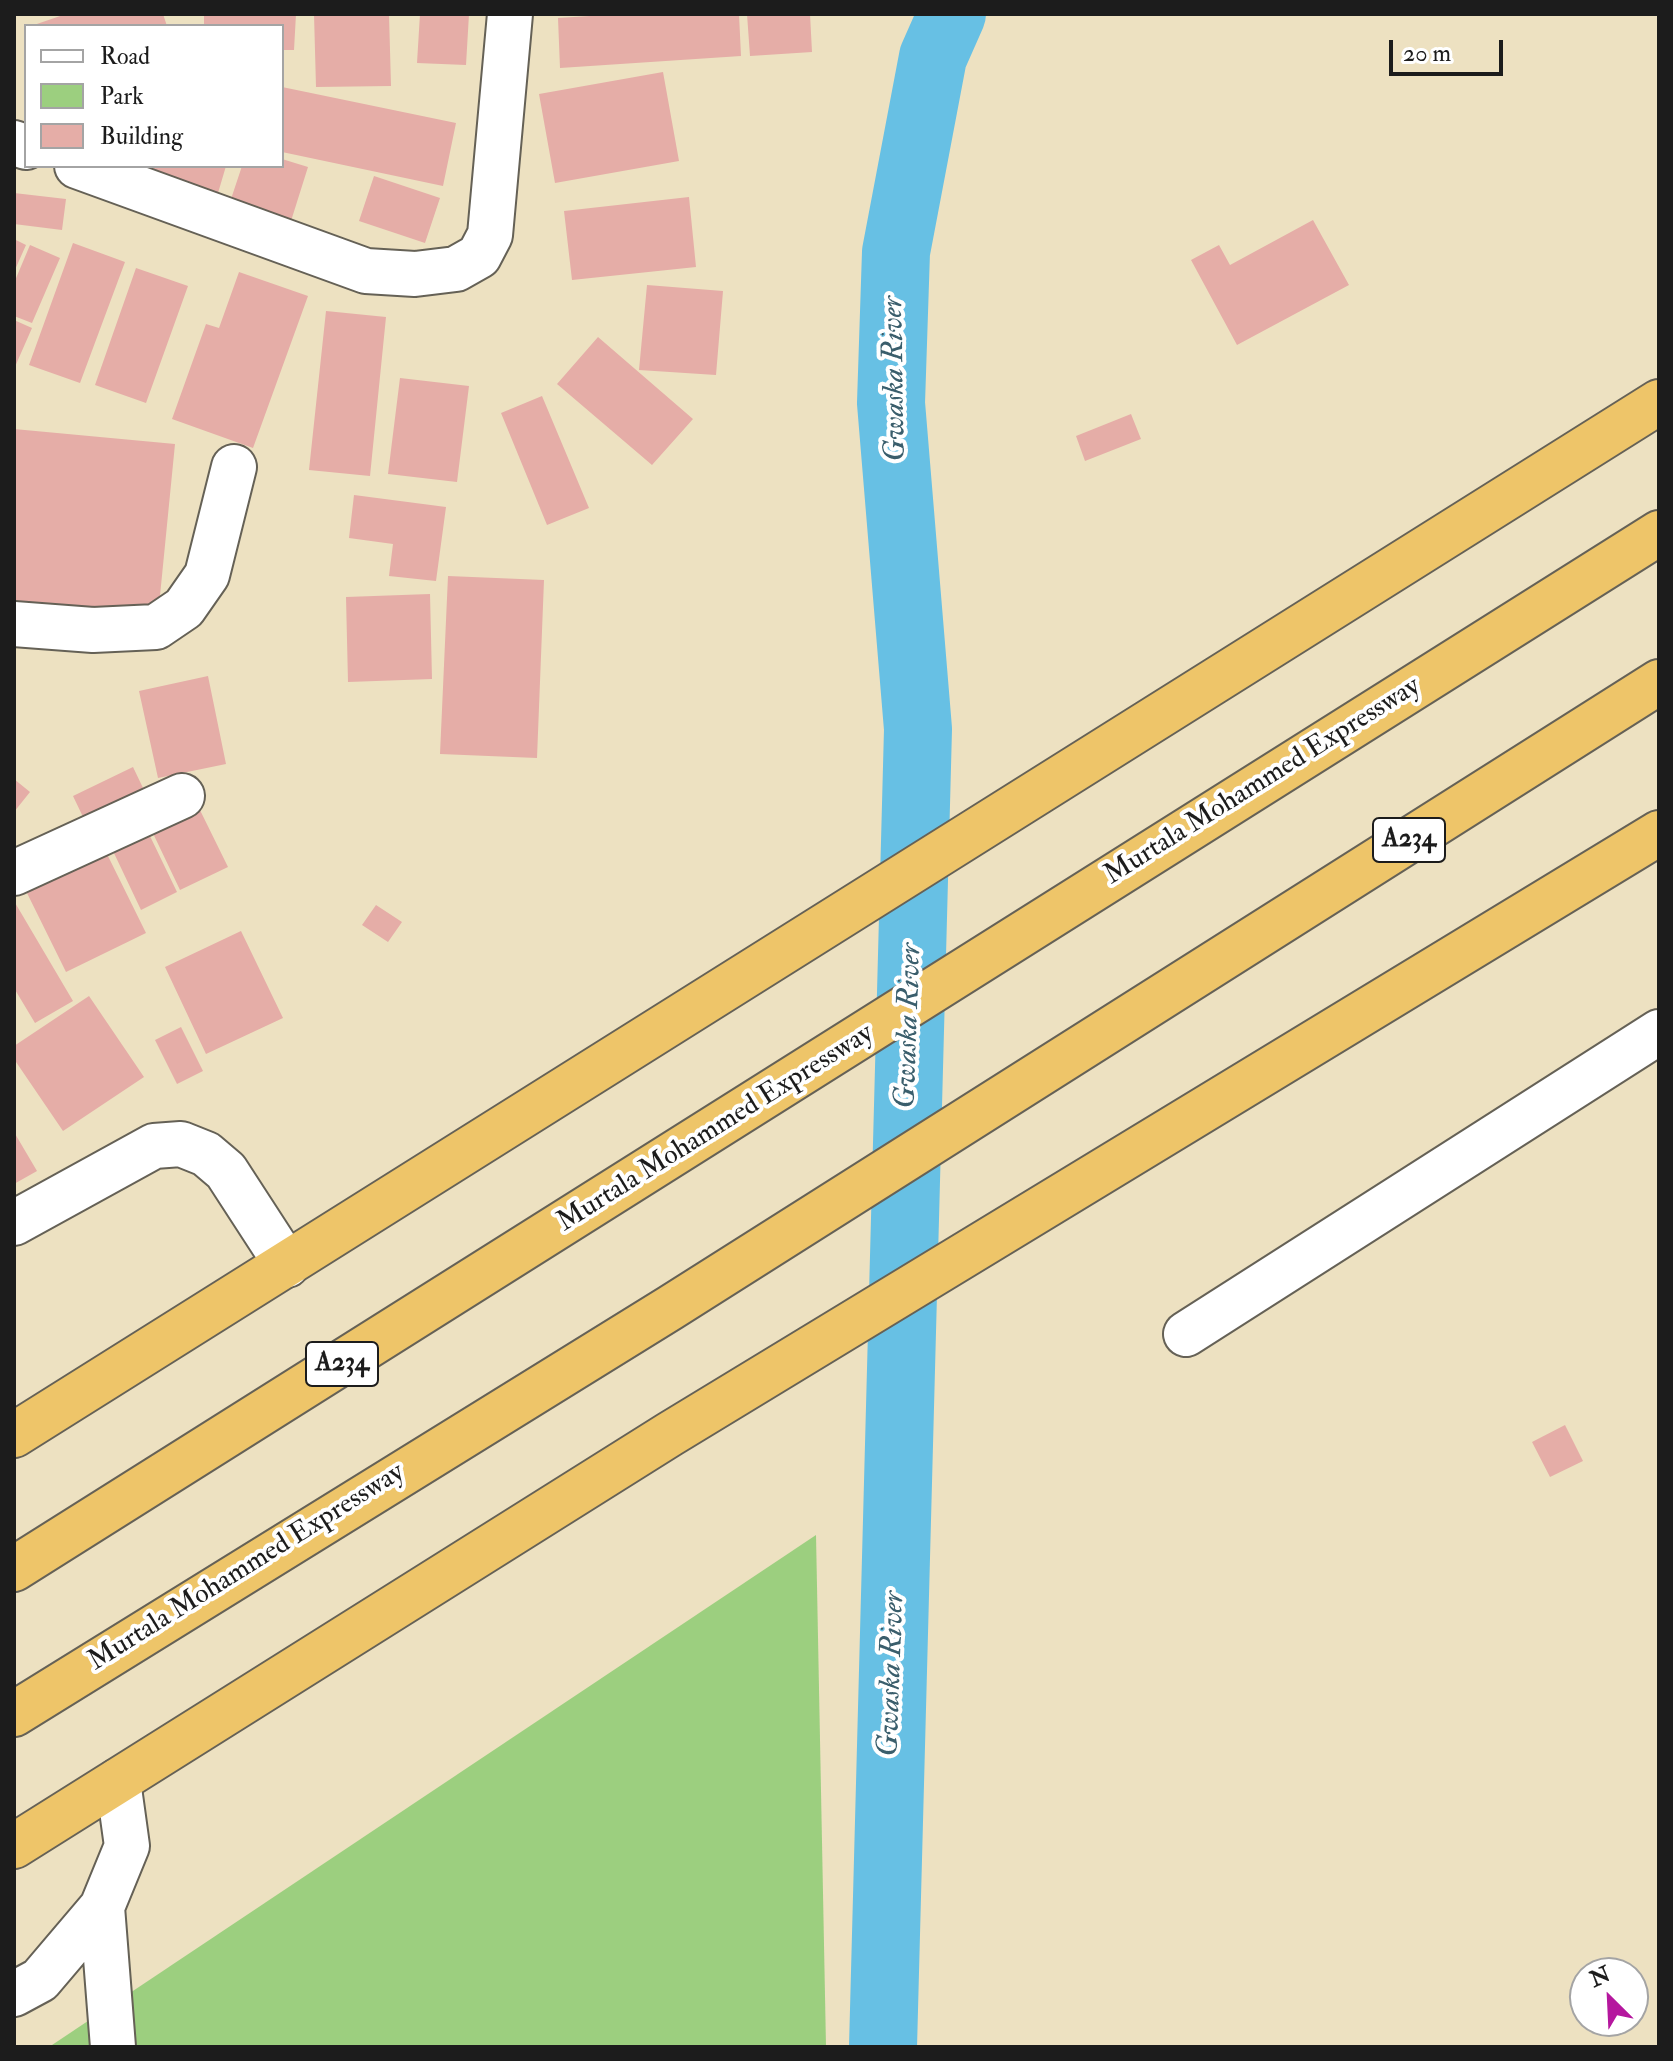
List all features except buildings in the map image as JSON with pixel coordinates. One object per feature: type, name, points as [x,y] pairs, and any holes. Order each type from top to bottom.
[{"type":"highway","points":[[14,1435],[1659,402]]},
{"type":"highway","name":"Murtala Mohammed Expressway","points":[[14,1569],[669,1160],[1165,843],[1659,533]]},
{"type":"highway","name":"Murtala Mohammed Expressway","points":[[14,1714],[670,1308],[1659,682]]},
{"type":"highway","points":[[14,1846],[670,1434],[1659,833]]},
{"type":"street","points":[[83,168],[366,271],[415,274],[456,269],[479,256],[490,235],[510,14]]},
{"type":"street","points":[[14,624],[93,630],[156,627],[184,608],[207,575],[234,467]]},
{"type":"street","points":[[14,873],[182,796]]},
{"type":"street","points":[[1186,1334],[1659,1032]]},
{"type":"street","points":[[14,1223],[154,1146],[181,1144],[206,1154],[226,1171],[287,1265]]},
{"type":"street","points":[[14,1994],[40,1980],[102,1907],[127,1846],[118,1781]]},
{"type":"street","points":[[102,1907],[113,2047]]},
{"type":"green space","points":[[816,1535],[826,2047],[49,2047]]},
{"type":"waterway","name":"Gwaska River","points":[[883,2047],[918,729],[891,403],[896,252],[933,57],[952,14]]}]
